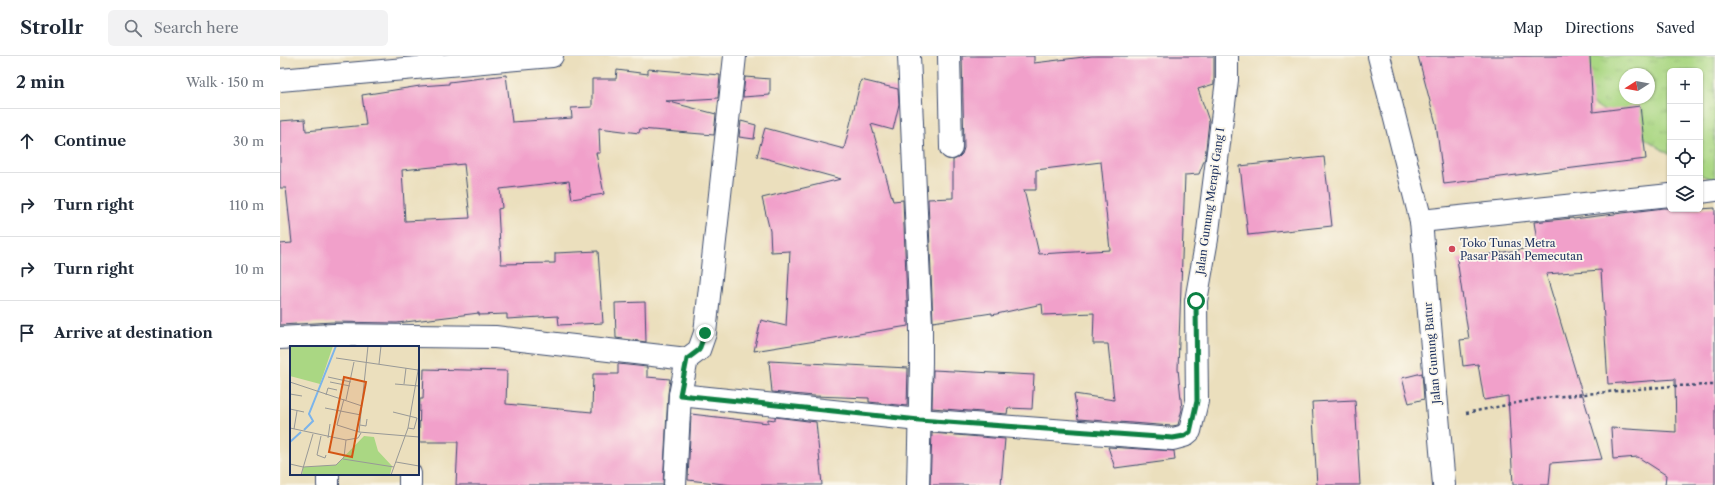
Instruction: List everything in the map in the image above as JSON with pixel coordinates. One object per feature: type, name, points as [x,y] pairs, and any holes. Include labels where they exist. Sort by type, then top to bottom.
[{"type":"street","points":[[280,80],[452,60],[552,56]]},
{"type":"street","points":[[675,485],[680,395],[687,359],[699,350],[705,333],[735,56]]},
{"type":"street","points":[[909,56],[922,362],[918,485]]},
{"type":"street","points":[[949,56],[951,148]]},
{"type":"street","name":"Jalan Gunung Merapi Gang I","points":[[680,395],[919,420],[1173,438],[1184,436],[1190,432],[1197,401],[1196,301],[1207,239],[1227,80],[1227,56]]},
{"type":"street","name":"Jalan Gunung Batur","points":[[1379,56],[1421,221],[1444,485]]},
{"type":"street","points":[[1703,192],[1715,190]]},
{"type":"street","points":[[1421,221],[1667,195]]},
{"type":"street","points":[[280,338],[332,341],[413,342],[495,337],[687,359]]},
{"type":"path","points":[[1438,419],[1542,398],[1672,386],[1715,385]]},
{"type":"green space","points":[[1522,56],[1715,56],[1715,180],[1703,176],[1703,68],[1667,68],[1667,153]]},
{"type":"building","points":[[962,56],[1034,56],[1034,63],[1092,56],[1214,56],[1214,84],[1198,89],[1209,121],[1205,158],[1199,174],[1185,175],[1178,369],[1182,409],[1178,425],[1172,426],[1078,419],[1074,394],[1114,400],[1108,344],[1093,344],[1094,313],[1043,315],[1042,304],[992,315],[992,313],[933,322],[928,199],[953,198],[953,160],[962,154],[964,148]],"holes":[[[1101,162],[1110,250],[1039,254],[1024,190],[1036,190],[1036,170]]]},
{"type":"building","points":[[1418,56],[1590,56],[1593,112],[1640,106],[1646,159],[1444,184],[1436,124]]},
{"type":"building","points":[[648,69],[720,75],[718,98],[666,101],[716,114],[714,135],[640,129],[639,133],[599,128],[600,153],[596,153],[604,194],[572,199],[569,181],[500,189],[502,208],[498,209],[501,264],[555,263],[555,253],[598,251],[603,323],[559,325],[558,316],[507,319],[507,314],[479,315],[479,313],[397,323],[333,322],[280,325],[280,244],[292,243],[286,188],[280,188],[280,121],[305,119],[306,131],[366,125],[362,95],[506,75],[512,122],[572,118],[571,108],[592,107],[592,79],[616,79],[617,70],[648,74]],"holes":[[[464,164],[470,218],[405,221],[402,170]]]},
{"type":"building","points":[[745,77],[770,79],[770,95],[743,97]]},
{"type":"building","points":[[861,80],[898,89],[899,104],[893,130],[871,124],[893,201],[903,200],[908,326],[754,351],[761,320],[786,326],[790,251],[771,252],[770,231],[762,198],[841,179],[757,156],[765,128],[844,149]]},
{"type":"building","points":[[741,121],[756,125],[754,139],[739,137]]},
{"type":"building","points":[[1324,157],[1332,226],[1248,235],[1240,166]]},
{"type":"building","points":[[1664,208],[1667,208],[1667,212],[1703,212],[1703,209],[1715,208],[1715,485],[1665,485],[1666,475],[1638,457],[1613,459],[1611,428],[1676,432],[1675,379],[1608,384],[1601,270],[1546,274],[1602,459],[1551,463],[1549,485],[1513,485],[1508,396],[1484,400],[1478,364],[1463,366],[1460,340],[1469,339],[1457,259],[1538,247],[1534,222]]},
{"type":"building","points":[[645,302],[646,342],[616,338],[615,303]]},
{"type":"building","points":[[769,361],[908,368],[907,406],[869,402],[869,398],[814,396],[772,392]]},
{"type":"building","points":[[618,364],[647,367],[647,377],[670,379],[663,485],[456,485],[458,442],[419,442],[420,399],[423,399],[424,369],[507,371],[506,404],[592,412],[593,374],[618,374]]},
{"type":"building","points":[[933,370],[1034,375],[1032,409],[1008,408],[1007,414],[932,408]]},
{"type":"building","points":[[1422,373],[1424,399],[1409,403],[1402,378]]},
{"type":"building","points":[[1355,400],[1360,485],[1317,485],[1312,402]]},
{"type":"building","points":[[691,414],[768,423],[768,419],[775,420],[775,417],[816,422],[822,485],[733,485],[688,480]]},
{"type":"building","points":[[932,433],[1005,439],[1001,485],[930,485]]},
{"type":"building","points":[[1108,447],[1174,451],[1175,460],[1115,468]]},
{"type":"place","name":"Toko Tunas Metra Pasar Pasah Pemecutan","points":[[1452,249]]},
{"type":"route","points":[[705,333],[699,350],[687,359],[680,395],[919,420],[1173,438],[1184,436],[1190,432],[1197,401],[1196,301]]}]
